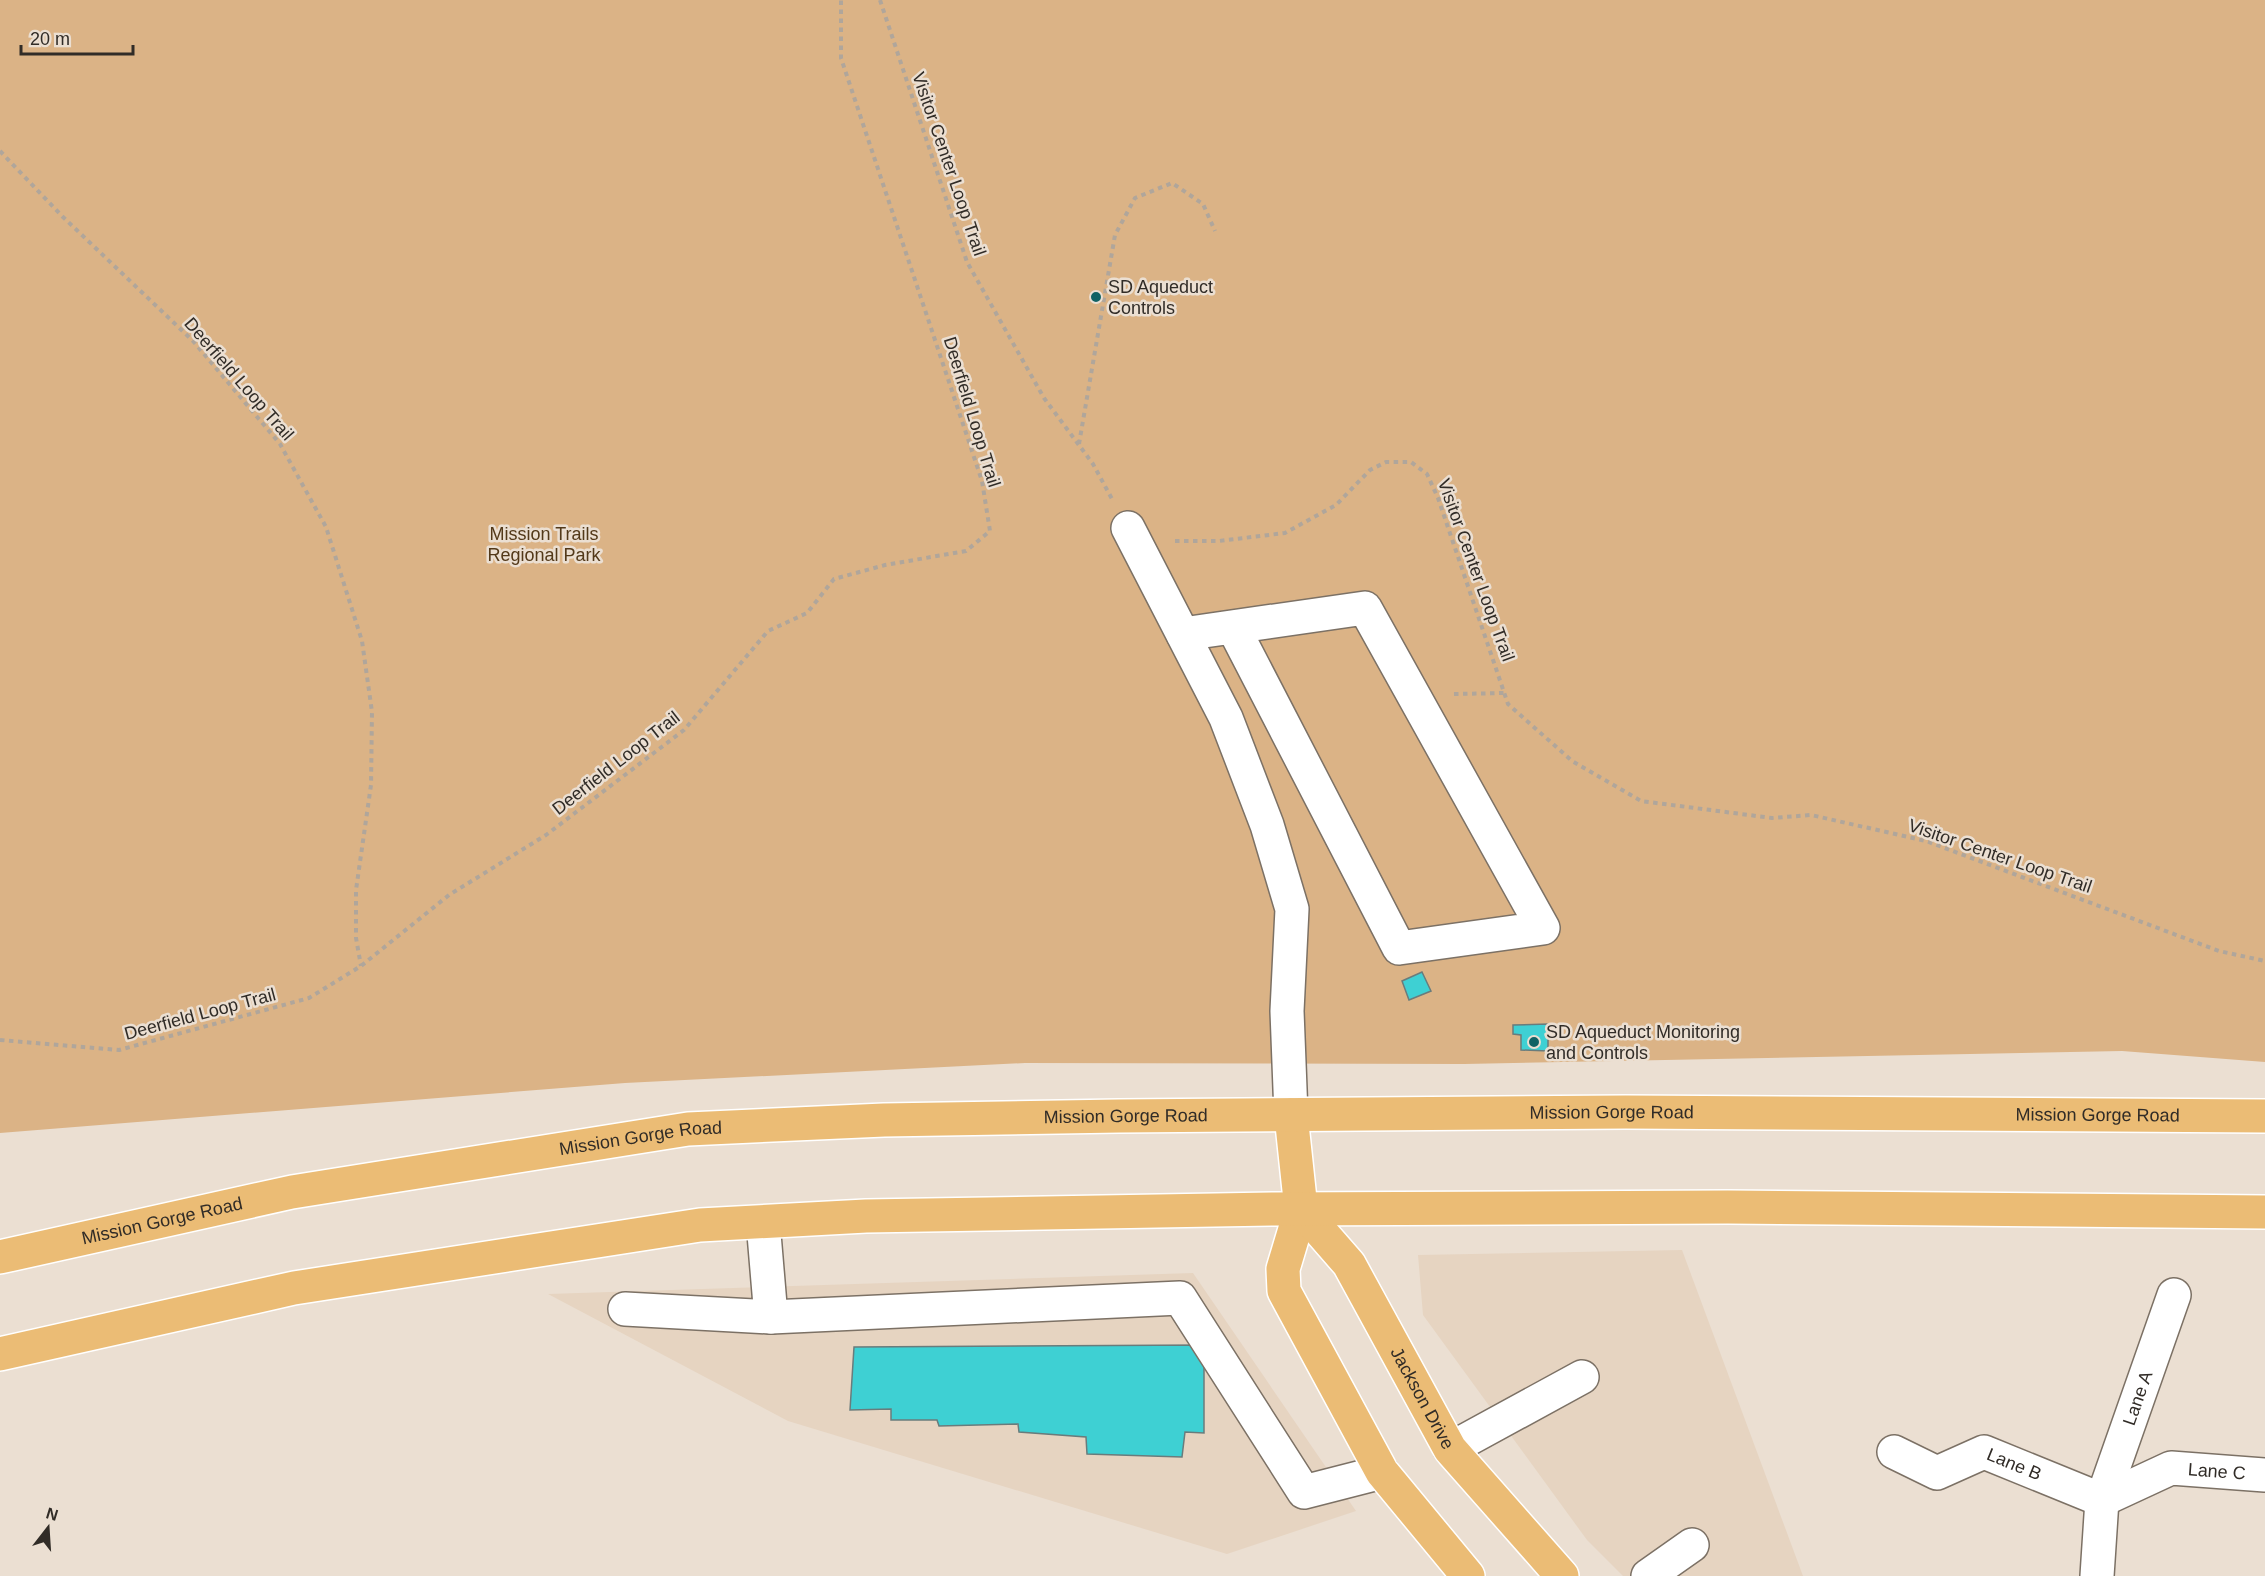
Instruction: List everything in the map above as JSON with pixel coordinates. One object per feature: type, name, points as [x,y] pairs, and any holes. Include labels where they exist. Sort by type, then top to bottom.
[{"type":"main road","name":"Mission Gorge Road","points":[[0,1257],[292,1192],[688,1129],[884,1120],[1626,1112],[2265,1116]]},
{"type":"main road","points":[[1291,1115],[1302,1209],[1282,1269],[1284,1292],[1382,1472],[1468,1576]]},
{"type":"main road","points":[[0,1354],[294,1288],[700,1225],[866,1216],[1302,1209],[1728,1207],[2265,1212]]},
{"type":"main road","name":"Jackson Drive","points":[[1302,1209],[1349,1264],[1450,1449],[1562,1576]]},
{"type":"street","points":[[1128,528],[1226,718],[1268,825],[1292,909],[1287,1011],[1291,1115]]},
{"type":"street","points":[[1183,634],[1365,608],[1543,928],[1399,948],[1233,627]]},
{"type":"street","points":[[763,1222],[771,1317]]},
{"type":"street","name":"Lane A","points":[[2097,1576],[2102,1500],[2174,1295]]},
{"type":"street","points":[[625,1309],[771,1317],[1180,1298],[1304,1492],[1382,1472]]},
{"type":"street","points":[[1450,1449],[1582,1377]]},
{"type":"street","name":"Lane B","points":[[1894,1452],[1937,1473],[1984,1452],[2102,1500]]},
{"type":"street","name":"Lane C","points":[[2102,1500],[2171,1468],[2265,1475]]},
{"type":"street","points":[[1648,1576],[1692,1545]]},
{"type":"path","name":"Deerfield Loop Trail","points":[[0,1040],[119,1050],[309,998],[361,966],[449,895],[546,835],[684,730],[768,631],[807,613],[834,579],[885,565],[966,551],[990,531],[982,481],[841,58],[841,0]]},
{"type":"path","name":"Visitor Center Loop Trail","points":[[880,0],[967,262],[1044,398],[1093,464],[1128,528],[1168,541],[1219,541],[1286,533],[1335,505],[1370,470],[1386,462],[1411,462],[1427,474],[1438,498],[1508,704],[1572,761],[1641,801],[1772,818],[1811,815],[1926,841],[2219,951],[2265,961]]},
{"type":"path","name":"Deerfield Loop Trail","points":[[0,150],[63,217],[193,341],[280,444],[326,527],[362,641],[372,712],[371,785],[356,890],[356,938],[361,966]]},
{"type":"path","points":[[1078,445],[1115,235],[1135,198],[1172,183],[1203,204],[1215,231]]},
{"type":"path","points":[[1420,707],[1435,694],[1505,693]]},
{"type":"shaded area","points":[[1682,1250],[1803,1576],[1623,1576],[1587,1540],[1423,1315],[1418,1255]]},
{"type":"shaded area","points":[[1193,1273],[1356,1511],[1227,1554],[788,1421],[548,1294]]},
{"type":"green space","name":"Mission Trails Regional Park","points":[[0,0],[2265,0],[2265,1062],[2122,1051],[1464,1064],[1025,1063],[625,1083],[0,1133]]},
{"type":"building","points":[[1422,972],[1431,991],[1409,1000],[1402,981]]},
{"type":"building","name":"SD Aqueduct Monitoring and Controls","points":[[1548,1024],[1548,1051],[1521,1050],[1521,1035],[1513,1034],[1513,1025]]},
{"type":"building","points":[[1204,1345],[1204,1433],[1185,1432],[1182,1457],[1087,1454],[1086,1437],[1019,1432],[1018,1424],[939,1426],[937,1420],[891,1420],[891,1409],[850,1410],[854,1347]]},
{"type":"place","name":"SD Aqueduct Controls","points":[[1096,297]]},
{"type":"place","name":"SD Aqueduct Monitoring and Controls","points":[[1534,1042]]}]
